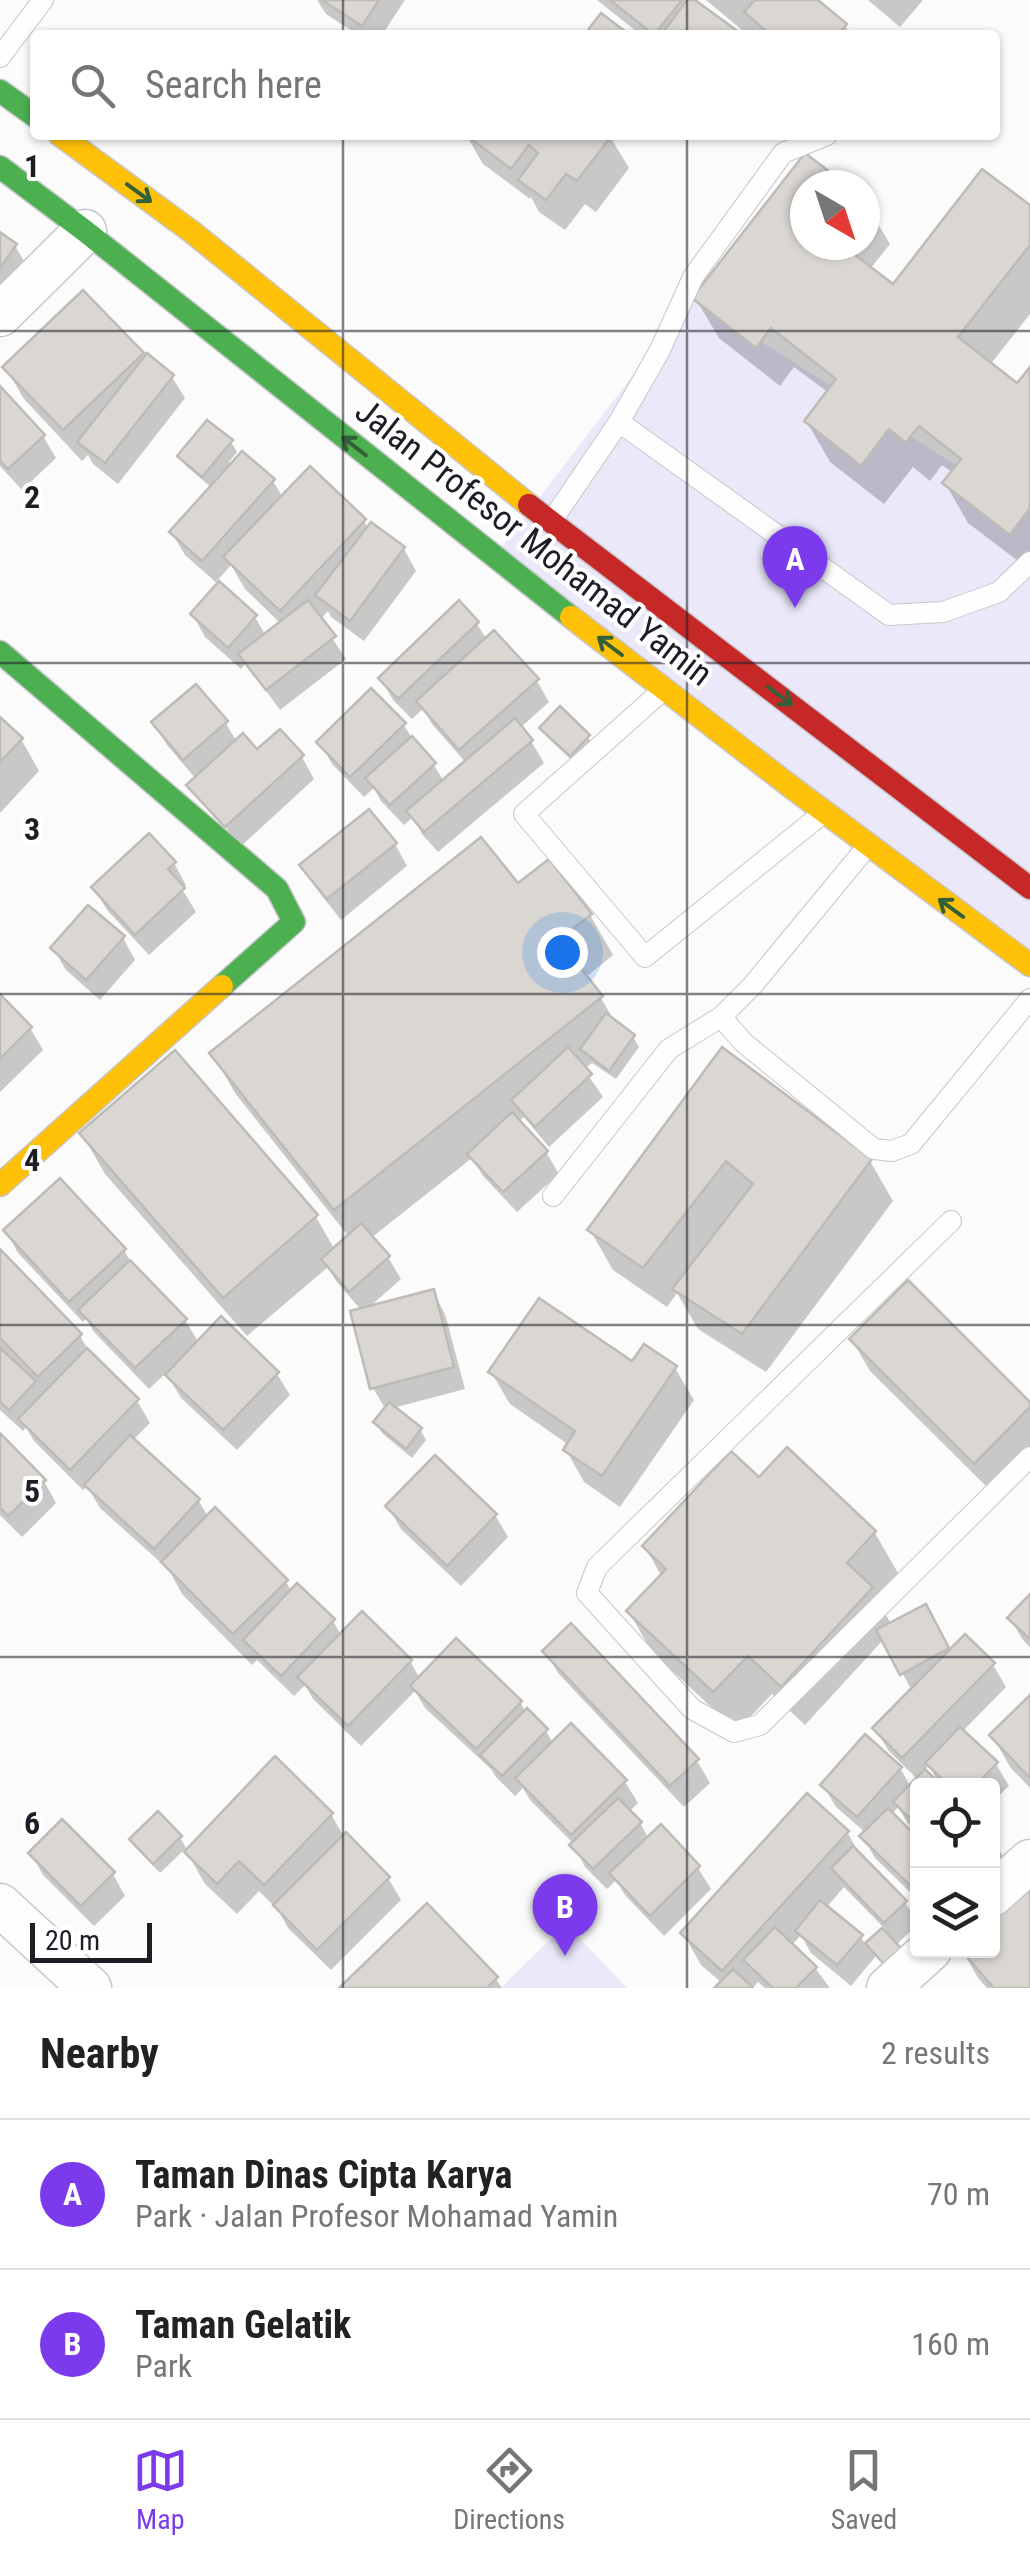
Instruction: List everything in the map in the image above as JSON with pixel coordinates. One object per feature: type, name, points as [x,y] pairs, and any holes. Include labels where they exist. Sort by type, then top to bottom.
[{"type":"main road","points":[[0,91],[30,112]]},
{"type":"main road","name":"Jalan Profesor Mohamad Yamin","points":[[67,140],[192,232],[497,481],[1030,888]]},
{"type":"main road","name":"Jalan Profesor Mohamad Yamin","points":[[0,167],[664,690],[867,847],[1030,965]]},
{"type":"main road","points":[[0,652],[277,889],[294,922],[0,1185]]},
{"type":"street","points":[[0,315],[85,232]]},
{"type":"street","points":[[1000,1887],[1030,1862]]},
{"type":"street","points":[[0,1906],[90,1988]]},
{"type":"street","points":[[888,1988],[921,1958]]},
{"type":"lane","points":[[0,57],[43,0]]},
{"type":"lane","points":[[552,521],[619,422],[660,350],[693,278],[783,153],[814,140]]},
{"type":"lane","points":[[619,422],[889,615],[943,612],[999,592],[1030,562]]},
{"type":"lane","points":[[664,690],[524,814],[645,958],[824,812]]},
{"type":"lane","points":[[553,1196],[669,1049],[721,1017],[752,986],[867,847]]},
{"type":"lane","points":[[721,1017],[744,1043],[874,1150],[892,1151],[911,1144],[1030,999]]},
{"type":"lane","points":[[951,1221],[597,1567],[588,1593],[692,1709],[734,1732],[760,1725],[1030,1457]]},
{"type":"shaded area","points":[[692,298],[1030,512],[1030,971],[494,557]]},
{"type":"shaded area","points":[[566,1924],[627,1988],[501,1988]]},
{"type":"building","points":[[322,0],[379,0],[362,26]]},
{"type":"building","points":[[610,0],[682,0],[658,30],[648,30]]},
{"type":"building","points":[[687,0],[695,0],[736,30],[665,30]]},
{"type":"building","points":[[755,0],[818,0],[847,24],[842,30],[765,30],[744,12]]},
{"type":"building","points":[[601,13],[623,30],[588,30]]},
{"type":"building","points":[[473,140],[608,140],[577,181],[566,174],[546,200],[518,180],[538,153],[529,145],[511,169]]},
{"type":"building","points":[[805,153],[827,170],[792,170]]},
{"type":"building","points":[[982,169],[1030,205],[1030,245],[958,337],[1017,383],[1030,367],[1030,508],[1010,535],[942,483],[961,459],[919,426],[906,443],[889,429],[861,466],[804,421],[836,379],[771,328],[756,348],[692,298],[790,172],[790,260],[862,260],[893,284]]},
{"type":"building","points":[[0,232],[17,244],[0,268]]},
{"type":"building","points":[[83,290],[144,353],[63,430],[2,367]]},
{"type":"building","points":[[147,353],[174,375],[105,463],[77,442]]},
{"type":"building","points":[[0,386],[45,435],[8,469],[0,461]]},
{"type":"building","points":[[207,420],[233,440],[202,477],[177,456]]},
{"type":"building","points":[[242,451],[275,479],[202,561],[169,532]]},
{"type":"building","points":[[310,466],[366,519],[280,611],[223,557]]},
{"type":"building","points":[[371,522],[405,547],[350,621],[315,595]]},
{"type":"building","points":[[219,581],[257,615],[228,648],[190,614]]},
{"type":"building","points":[[308,600],[336,636],[266,690],[238,654]]},
{"type":"building","points":[[459,600],[479,622],[398,699],[378,678]]},
{"type":"building","points":[[494,630],[539,679],[459,750],[416,701]]},
{"type":"building","points":[[196,684],[228,721],[183,760],[151,722]]},
{"type":"building","points":[[371,688],[406,723],[350,777],[316,742]]},
{"type":"building","points":[[560,706],[590,735],[570,756],[539,728]]},
{"type":"building","points":[[0,717],[23,738],[0,762]]},
{"type":"building","points":[[515,718],[533,740],[424,832],[406,811]]},
{"type":"building","points":[[280,729],[304,755],[225,827],[186,785],[243,733],[257,749]]},
{"type":"building","points":[[412,736],[436,763],[390,805],[365,778]]},
{"type":"building","points":[[369,809],[397,843],[327,899],[299,865]]},
{"type":"building","points":[[149,833],[176,862],[168,869],[185,888],[135,935],[91,887]]},
{"type":"building","points":[[481,837],[518,883],[549,859],[592,914],[558,940],[603,996],[334,1210],[209,1053]]},
{"type":"building","points":[[88,905],[125,936],[86,980],[50,948]]},
{"type":"building","points":[[0,994],[32,1027],[0,1059]]},
{"type":"building","points":[[606,1013],[635,1035],[609,1071],[580,1049]]},
{"type":"building","points":[[568,1047],[592,1074],[535,1127],[511,1100]]},
{"type":"building","points":[[722,1047],[872,1159],[742,1334],[672,1289],[753,1184],[726,1161],[643,1268],[587,1230]]},
{"type":"building","points":[[175,1050],[318,1215],[223,1298],[79,1133]]},
{"type":"building","points":[[512,1112],[548,1151],[503,1192],[467,1154]]},
{"type":"building","points":[[60,1178],[126,1249],[69,1302],[3,1230]]},
{"type":"building","points":[[361,1223],[390,1256],[349,1292],[321,1259]]},
{"type":"building","points":[[0,1249],[82,1334],[38,1377],[0,1338]]},
{"type":"building","points":[[130,1260],[187,1319],[135,1368],[78,1310]]},
{"type":"building","points":[[908,1280],[1030,1402],[1030,1407],[974,1464],[849,1339]]},
{"type":"building","points":[[434,1289],[454,1367],[370,1389],[350,1311]]},
{"type":"building","points":[[539,1298],[632,1361],[644,1344],[677,1366],[602,1476],[563,1450],[575,1431],[488,1372]]},
{"type":"building","points":[[221,1316],[279,1372],[223,1430],[165,1375]]},
{"type":"building","points":[[0,1348],[36,1381],[9,1410],[0,1402]]},
{"type":"building","points":[[87,1348],[139,1399],[70,1470],[18,1419]]},
{"type":"building","points":[[389,1402],[422,1428],[406,1449],[373,1422]]},
{"type":"building","points":[[0,1433],[46,1480],[8,1516],[0,1508]]},
{"type":"building","points":[[130,1435],[200,1499],[154,1549],[84,1485]]},
{"type":"building","points":[[787,1447],[876,1531],[847,1563],[873,1587],[781,1687],[748,1656],[713,1692],[626,1611],[666,1569],[642,1546],[731,1451],[759,1477]]},
{"type":"building","points":[[435,1455],[497,1514],[447,1566],[385,1506]]},
{"type":"building","points":[[215,1507],[288,1580],[233,1634],[161,1562]]},
{"type":"building","points":[[297,1583],[335,1619],[281,1676],[243,1640]]},
{"type":"building","points":[[1030,1594],[1030,1639],[1007,1618]]},
{"type":"building","points":[[926,1604],[949,1648],[900,1675],[876,1630]]},
{"type":"building","points":[[362,1611],[412,1660],[348,1726],[297,1677]]},
{"type":"building","points":[[571,1623],[699,1759],[670,1786],[542,1651]]},
{"type":"building","points":[[965,1634],[995,1663],[902,1758],[872,1728]]},
{"type":"building","points":[[456,1638],[522,1701],[476,1749],[410,1686]]},
{"type":"building","points":[[1030,1695],[1030,1778],[989,1735]]},
{"type":"building","points":[[527,1708],[548,1729],[502,1776],[480,1755]]},
{"type":"building","points":[[571,1723],[627,1780],[571,1835],[515,1778]]},
{"type":"building","points":[[960,1727],[998,1762],[983,1778],[941,1778],[925,1763]]},
{"type":"building","points":[[865,1734],[902,1767],[857,1817],[820,1785]]},
{"type":"building","points":[[275,1756],[333,1813],[264,1885],[239,1861],[217,1884],[184,1852]]},
{"type":"building","points":[[925,1769],[934,1778],[916,1778]]},
{"type":"building","points":[[910,1784],[910,1818],[893,1802]]},
{"type":"building","points":[[807,1793],[849,1831],[722,1971],[680,1933]]},
{"type":"building","points":[[618,1798],[642,1822],[593,1869],[569,1845]]},
{"type":"building","points":[[888,1808],[910,1830],[910,1885],[859,1836]]},
{"type":"building","points":[[158,1811],[182,1836],[153,1864],[129,1839]]},
{"type":"building","points":[[62,1819],[115,1872],[81,1906],[28,1853]]},
{"type":"building","points":[[661,1824],[700,1866],[650,1916],[609,1873]]},
{"type":"building","points":[[346,1832],[390,1877],[317,1950],[273,1905]]},
{"type":"building","points":[[853,1846],[907,1901],[884,1923],[831,1868]]},
{"type":"building","points":[[1030,1882],[1030,1988],[994,1988],[968,1958],[1000,1958],[1000,1907]]},
{"type":"building","points":[[820,1900],[863,1935],[837,1965],[795,1931]]},
{"type":"building","points":[[427,1903],[498,1977],[487,1988],[339,1988]]},
{"type":"building","points":[[775,1927],[817,1967],[796,1988],[773,1988],[743,1960]]},
{"type":"building","points":[[882,1928],[901,1948],[884,1964],[865,1943]]},
{"type":"building","points":[[733,1969],[753,1988],[714,1988]]},
{"type":"traffic: fast","points":[[0,91],[30,112]]},
{"type":"traffic: fast","points":[[0,167],[571,617]]},
{"type":"traffic: fast","points":[[0,652],[277,889],[294,922],[222,986]]},
{"type":"traffic: slow","points":[[67,140],[192,232],[529,505]]},
{"type":"traffic: slow","points":[[571,617],[1030,965]]},
{"type":"traffic: slow","points":[[0,1185],[222,986]]},
{"type":"traffic: jam","points":[[529,505],[1030,888]]},
{"type":"place","name":"Taman Dinas Cipta Karya","points":[[795,608]]},
{"type":"place","name":"Taman Gelatik","points":[[565,1956]]}]
